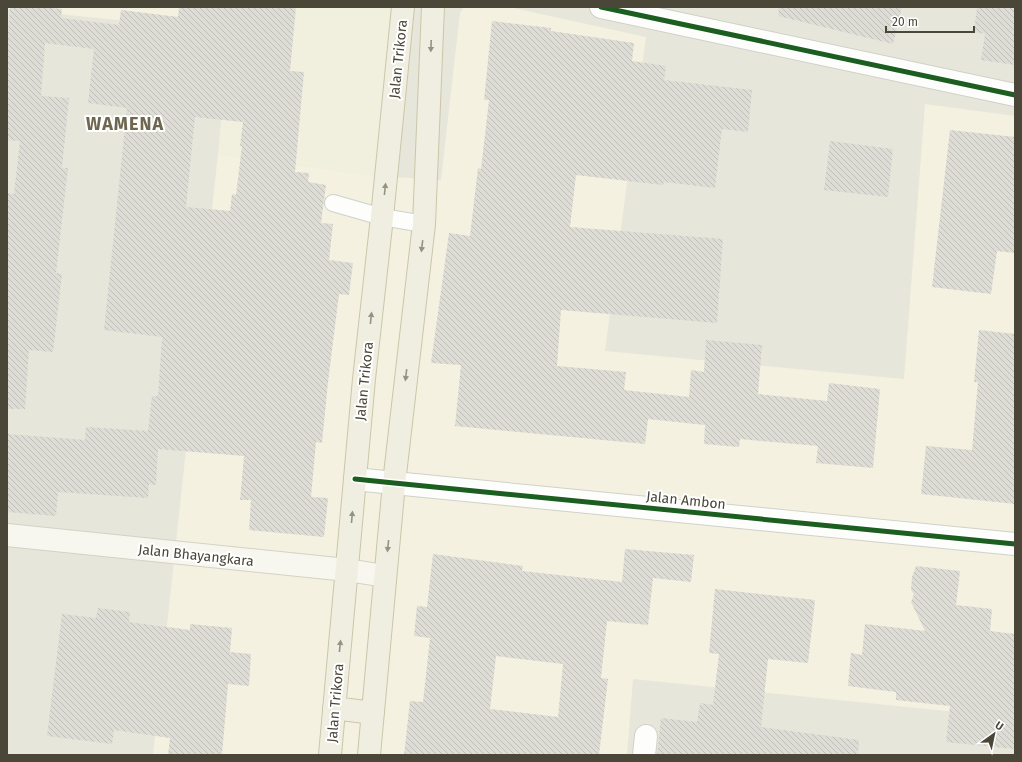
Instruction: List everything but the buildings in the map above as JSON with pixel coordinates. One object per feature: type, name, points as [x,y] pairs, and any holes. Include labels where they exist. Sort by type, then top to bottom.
[{"type":"highway","name":"Jalan Trikora","points":[[330,755],[348,570],[364,380],[403,7]]},
{"type":"highway","points":[[369,755],[394,483],[424,224],[432,7]]},
{"type":"highway","points":[[334,708],[373,713]]},
{"type":"main road","name":"Jalan Bhayangkara","points":[[7,535],[348,570],[385,576]]},
{"type":"street","points":[[601,7],[1015,95]]},
{"type":"street","name":"Jalan Ambon","points":[[355,478],[1015,544]]},
{"type":"lane","points":[[333,202],[382,217],[424,224]]},
{"type":"shaded area","points":[[7,7],[1015,7],[1015,755],[7,755]]},
{"type":"shaded area","points":[[7,7],[232,7],[229,31],[7,9]]},
{"type":"shaded area","points":[[232,7],[393,7],[376,176],[218,154]]},
{"type":"shaded area","points":[[464,7],[509,7],[646,37],[605,351],[904,379],[925,104],[1015,116],[1015,718],[633,679],[627,755],[153,755],[218,154],[376,176],[441,180],[460,13]]},
{"type":"cycle path","points":[[601,7],[1015,95]]},
{"type":"cycle path","points":[[355,479],[1015,544]]},
{"type":"district","name":"WAMENA","points":[[125,124]]}]
